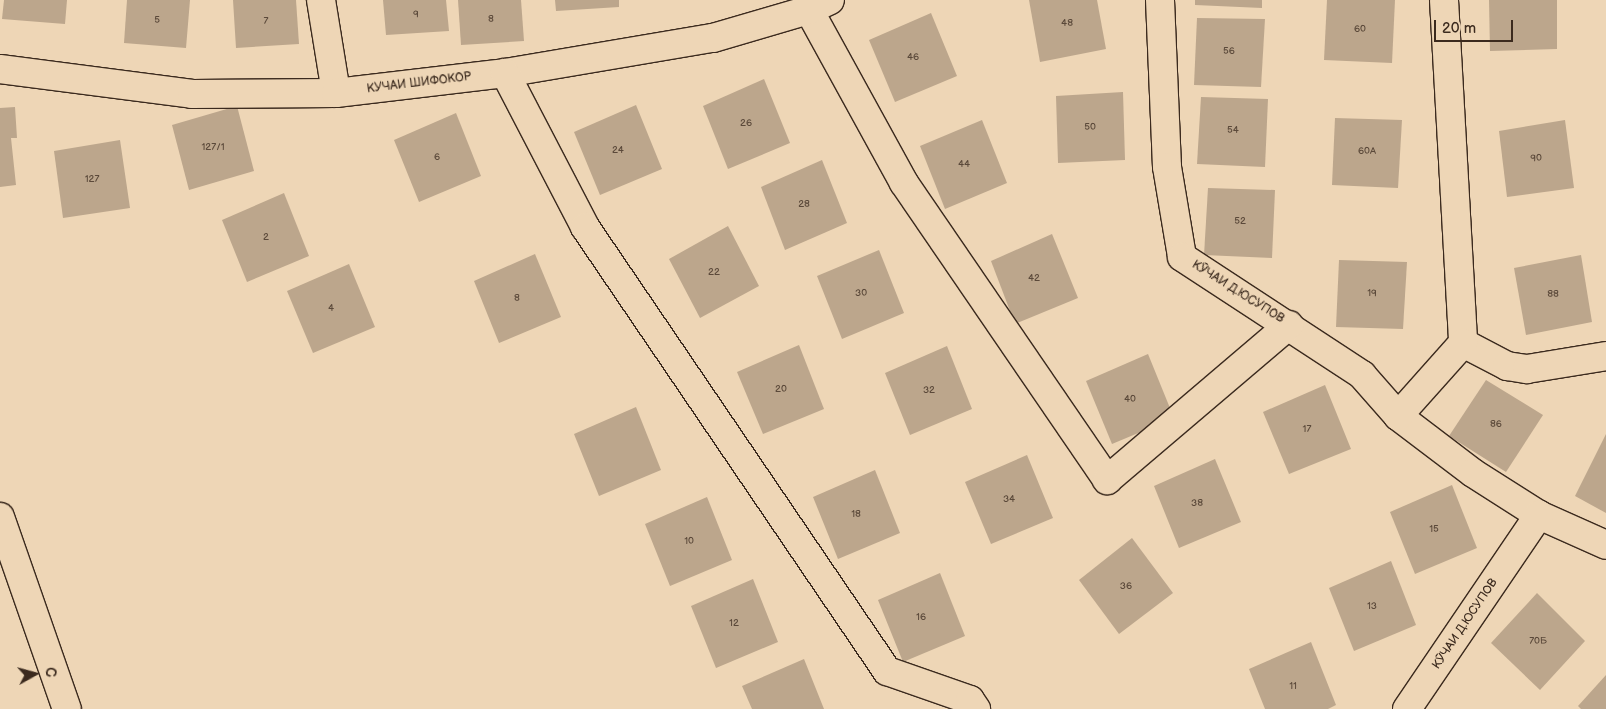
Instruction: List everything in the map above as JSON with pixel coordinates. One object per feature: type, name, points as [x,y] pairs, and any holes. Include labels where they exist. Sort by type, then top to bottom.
[{"type":"street","points":[[320,0],[336,93]]},
{"type":"street","name":"КӮЧАИ Д.ЮСУПОВ","points":[[1160,0],[1167,167],[1182,257],[1289,325],[1362,375],[1398,416],[1473,473],[1539,515],[1606,545]]},
{"type":"street","points":[[1398,416],[1463,343],[1444,0]]},
{"type":"street","points":[[819,5],[904,183],[1107,480],[1289,325]]},
{"type":"street","name":"КУЧАИ ШИФОКОР","points":[[0,69],[192,94],[336,93],[505,73],[713,38],[819,5]]},
{"type":"street","points":[[505,73],[585,227],[887,671],[970,700],[976,709]]},
{"type":"street","points":[[1463,343],[1507,366],[1527,369],[1606,356]]},
{"type":"street","name":"КӮЧАИ Д.ЮСУПОВ","points":[[1407,709],[1539,515]]},
{"type":"street","points":[[0,517],[67,709]]},
{"type":"building","points":[[4,0],[67,0],[65,24],[2,19]]},
{"type":"building","points":[[127,0],[190,0],[186,48],[124,43]]},
{"type":"building","points":[[233,0],[296,0],[299,44],[236,48]]},
{"type":"building","points":[[383,0],[446,0],[449,31],[386,35]]},
{"type":"building","points":[[458,0],[521,0],[524,41],[461,45]]},
{"type":"building","points":[[555,0],[619,0],[619,7],[556,11]]},
{"type":"building","points":[[1029,0],[1097,0],[1106,49],[1040,62]]},
{"type":"building","points":[[1195,0],[1262,0],[1262,8],[1195,5]]},
{"type":"building","points":[[1327,0],[1395,0],[1392,63],[1324,60]]},
{"type":"building","points":[[1489,0],[1557,0],[1557,49],[1490,51]]},
{"type":"building","points":[[931,13],[957,76],[895,102],[869,40]]},
{"type":"building","points":[[1197,18],[1265,19],[1261,87],[1194,85]]},
{"type":"building","points":[[764,79],[790,143],[728,169],[703,106]]},
{"type":"building","points":[[1123,92],[1125,160],[1058,163],[1056,96]]},
{"type":"building","points":[[1201,97],[1268,99],[1265,167],[1197,164]]},
{"type":"building","points":[[636,105],[662,169],[600,195],[574,132]]},
{"type":"building","points":[[237,106],[254,171],[189,190],[172,125]]},
{"type":"building","points":[[15,107],[17,138],[11,138],[16,185],[0,187],[0,108]]},
{"type":"building","points":[[456,113],[481,176],[419,202],[394,140]]},
{"type":"building","points":[[1335,118],[1402,120],[1398,188],[1332,185]]},
{"type":"building","points":[[982,120],[1007,183],[945,209],[920,146]]},
{"type":"building","points":[[1565,120],[1574,188],[1507,197],[1499,131]]},
{"type":"building","points":[[120,140],[130,208],[63,218],[54,151]]},
{"type":"building","points":[[822,160],[847,223],[785,250],[761,187]]},
{"type":"building","points":[[1208,188],[1275,190],[1272,258],[1204,255]]},
{"type":"building","points":[[284,193],[309,256],[247,282],[222,220]]},
{"type":"building","points":[[728,226],[759,286],[700,318],[669,259]]},
{"type":"building","points":[[1052,234],[1078,298],[1015,324],[991,261]]},
{"type":"building","points":[[879,250],[904,313],[842,339],[817,276]]},
{"type":"building","points":[[535,254],[561,317],[499,343],[474,281]]},
{"type":"building","points":[[1581,255],[1592,322],[1526,335],[1514,268]]},
{"type":"building","points":[[1339,260],[1407,262],[1403,329],[1336,327]]},
{"type":"building","points":[[349,264],[375,327],[313,353],[287,291]]},
{"type":"building","points":[[799,345],[824,409],[763,434],[737,372]]},
{"type":"building","points":[[947,346],[972,409],[910,435],[885,373]]},
{"type":"building","points":[[1148,354],[1174,418],[1112,444],[1086,381]]},
{"type":"building","points":[[1486,380],[1543,415],[1506,472],[1449,436]]},
{"type":"building","points":[[1325,385],[1351,449],[1289,474],[1263,412]]},
{"type":"building","points":[[636,407],[661,470],[599,496],[574,434]]},
{"type":"building","points":[[1606,434],[1606,513],[1575,496]]},
{"type":"building","points":[[1027,455],[1053,518],[991,544],[965,482]]},
{"type":"building","points":[[1215,459],[1241,522],[1179,548],[1154,486]]},
{"type":"building","points":[[875,470],[900,533],[838,559],[813,497]]},
{"type":"building","points":[[1452,485],[1477,548],[1415,574],[1390,512]]},
{"type":"building","points":[[707,497],[732,560],[670,586],[645,524]]},
{"type":"building","points":[[1132,538],[1173,593],[1119,634],[1079,580]]},
{"type":"building","points":[[1391,561],[1416,625],[1354,651],[1329,588]]},
{"type":"building","points":[[940,573],[965,636],[903,662],[878,600]]},
{"type":"building","points":[[753,579],[778,642],[716,668],[691,606]]},
{"type":"building","points":[[1537,593],[1585,641],[1540,690],[1491,643]]},
{"type":"building","points":[[1311,642],[1336,705],[1328,709],[1265,709],[1249,669]]},
{"type":"building","points":[[804,659],[824,709],[752,709],[742,686]]},
{"type":"building","points":[[1606,675],[1606,709],[1581,709],[1578,706]]}]
